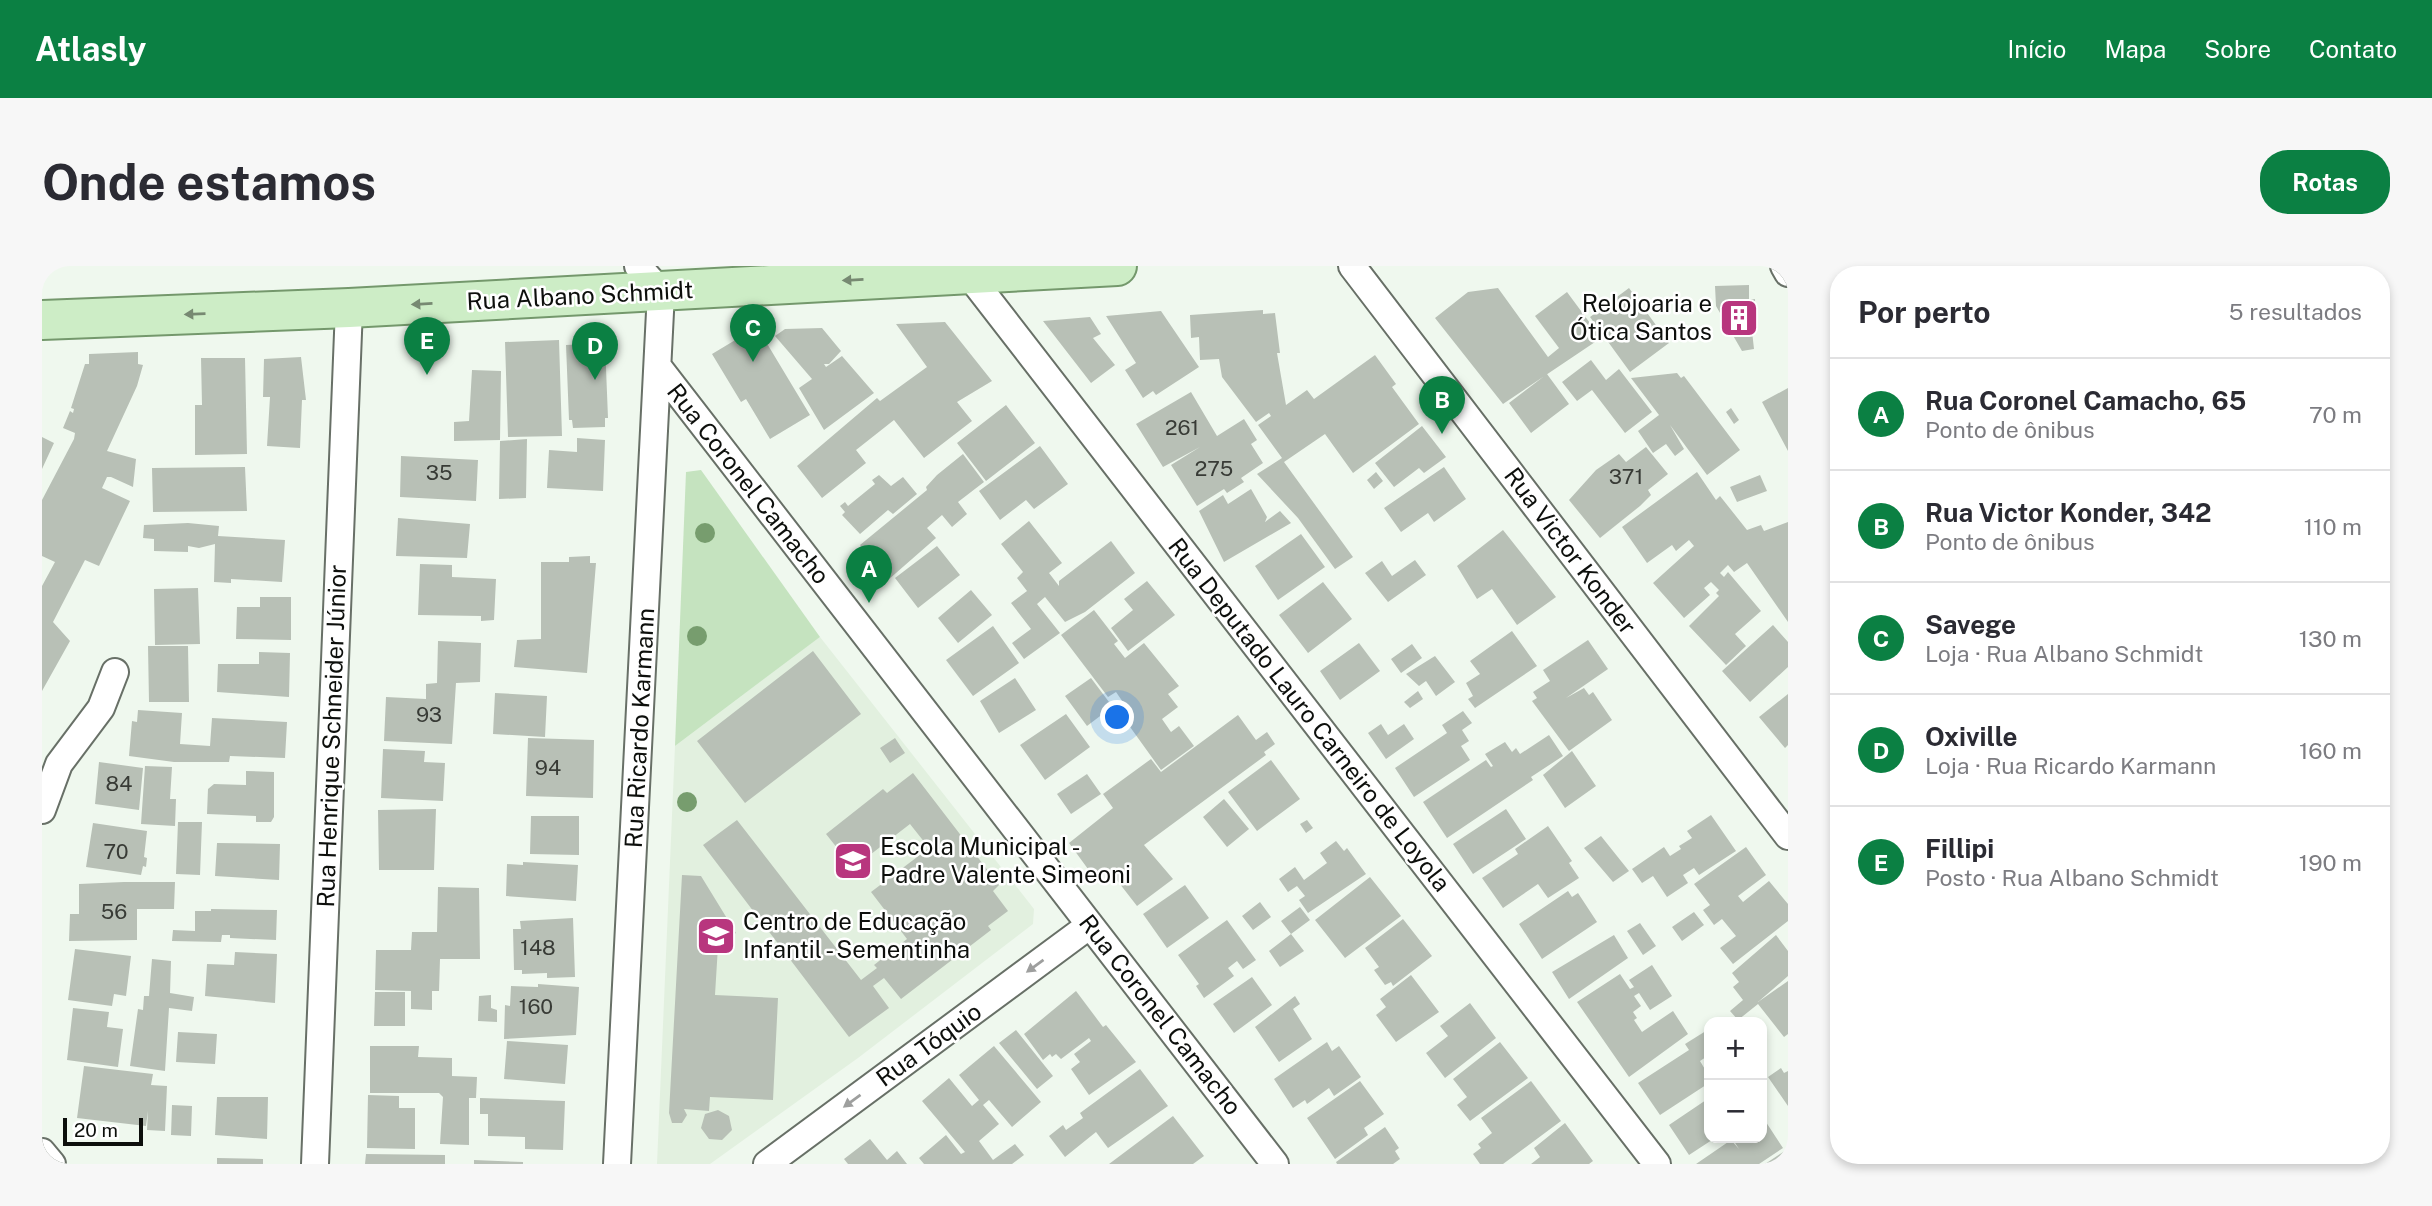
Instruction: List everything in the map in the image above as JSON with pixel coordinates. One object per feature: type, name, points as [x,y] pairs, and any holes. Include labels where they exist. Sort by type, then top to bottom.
[{"type":"main road","name":"Rua Albano Schmidt","points":[[42,320],[349,308],[650,279],[1117,266]]},
{"type":"street","name":"Rua Victor Konder","points":[[1352,266],[1788,836]]},
{"type":"street","points":[[1784,266],[1788,273]]},
{"type":"street","name":"Rua Deputado Lauro Carneiro de Loyola","points":[[964,270],[1657,1164]]},
{"type":"street","name":"Rua Ricardo Karmann","points":[[617,1164],[659,368],[650,279]]},
{"type":"street","name":"Rua Henrique Schneider Júnior","points":[[315,1164],[349,308]]},
{"type":"street","name":"Rua Coronel Camacho","points":[[659,368],[1090,925],[1268,1162]]},
{"type":"street","points":[[42,810],[59,764],[101,708],[115,672]]},
{"type":"street","name":"Rua Tóquio","points":[[767,1164],[1090,925]]},
{"type":"street","points":[[42,1152],[52,1164]]},
{"type":"shaded area","name":"Escola Municipal - Padre Valente Simeoni","points":[[820,637],[1034,909],[1033,924],[858,1058],[710,1164],[657,1164],[675,746]]},
{"type":"green space","points":[[701,470],[820,637],[675,746],[686,472]]},
{"type":"building","name":"Relojoaria e Ótica Santos","points":[[1749,285],[1749,300],[1755,299],[1756,331],[1752,331],[1754,349],[1742,351],[1716,306],[1715,286]]},
{"type":"building","points":[[1498,288],[1548,357],[1559,348],[1535,316],[1567,292],[1601,338],[1503,404],[1435,318],[1468,292]]},
{"type":"building","points":[[1629,288],[1669,343],[1630,372],[1590,317]]},
{"type":"building","points":[[1263,310],[1263,314],[1275,313],[1280,353],[1277,353],[1286,405],[1307,390],[1314,399],[1375,355],[1396,384],[1392,387],[1419,424],[1353,473],[1325,434],[1284,462],[1353,557],[1335,569],[1298,518],[1257,474],[1282,458],[1258,425],[1271,416],[1269,413],[1256,422],[1222,377],[1219,359],[1200,360],[1199,337],[1191,338],[1190,315]]},
{"type":"building","points":[[1161,311],[1199,367],[1156,395],[1153,391],[1143,398],[1125,370],[1136,363],[1106,316]]},
{"type":"building","points":[[1090,317],[1101,334],[1093,338],[1115,365],[1091,383],[1043,321]]},
{"type":"building","points":[[945,322],[992,381],[957,402],[972,421],[924,458],[894,420],[856,450],[866,463],[822,498],[797,466],[877,398],[880,401],[927,367],[896,324]]},
{"type":"building","points":[[757,327],[810,415],[770,439],[746,399],[741,402],[712,354]]},
{"type":"building","points":[[822,328],[841,351],[829,364],[824,364],[826,367],[842,356],[874,393],[824,430],[799,388],[812,379],[775,336],[785,329]]},
{"type":"building","points":[[559,340],[562,436],[508,437],[505,342]]},
{"type":"building","points":[[605,343],[608,418],[605,418],[605,427],[573,428],[572,420],[569,420],[566,345]]},
{"type":"building","points":[[138,352],[138,364],[143,365],[137,386],[107,451],[136,459],[133,487],[107,477],[102,488],[130,501],[99,566],[85,560],[53,622],[70,641],[42,691],[42,586],[55,562],[42,556],[42,500],[74,439],[75,433],[63,428],[70,411],[73,413],[74,409],[71,408],[85,364],[89,364],[89,354]]},
{"type":"building","points":[[301,357],[306,400],[302,400],[300,448],[267,446],[270,397],[263,397],[264,359]]},
{"type":"building","points":[[201,358],[245,358],[247,454],[195,455],[195,405],[202,405]]},
{"type":"building","points":[[1591,360],[1606,380],[1619,369],[1652,412],[1625,433],[1592,390],[1577,401],[1562,382]]},
{"type":"building","points":[[472,370],[501,371],[500,440],[454,441],[454,422],[469,421]]},
{"type":"building","points":[[1677,373],[1681,378],[1684,376],[1740,450],[1707,475],[1670,425],[1684,449],[1675,456],[1666,444],[1653,453],[1638,431],[1659,415],[1631,378]]},
{"type":"building","points":[[1547,374],[1569,404],[1531,433],[1509,403]]},
{"type":"building","points":[[1788,388],[1788,451],[1762,402]]},
{"type":"building","points":[[1191,392],[1217,436],[1244,419],[1257,440],[1251,444],[1263,463],[1241,478],[1244,482],[1227,493],[1224,489],[1197,506],[1171,465],[1200,447],[1163,467],[1136,424]]},
{"type":"building","points":[[1006,405],[1035,443],[986,481],[957,443]]},
{"type":"building","points":[[1731,408],[1739,420],[1734,424],[1726,412]]},
{"type":"building","points":[[1422,426],[1446,457],[1424,473],[1419,468],[1394,487],[1375,463]]},
{"type":"building","points":[[42,437],[54,443],[42,469]]},
{"type":"building","points":[[577,438],[605,440],[603,491],[547,488],[549,450],[577,452]]},
{"type":"building","points":[[527,439],[526,498],[499,499],[500,441]]},
{"type":"building","points":[[1040,446],[1068,484],[1034,509],[1026,500],[1000,520],[979,491]]},
{"type":"building","points":[[1646,447],[1668,474],[1648,490],[1651,495],[1640,506],[1600,538],[1569,500],[1596,470],[1619,454],[1626,462]]},
{"type":"building","points":[[963,454],[984,482],[958,502],[967,514],[952,527],[942,515],[927,528],[936,538],[888,580],[860,545],[927,490],[926,487],[937,475]]},
{"type":"building","points":[[401,456],[478,460],[476,501],[400,497]]},
{"type":"building","points":[[245,467],[247,511],[153,512],[152,468]]},
{"type":"building","points":[[1444,467],[1466,499],[1434,522],[1428,513],[1401,532],[1384,508]]},
{"type":"building","points":[[1376,472],[1383,481],[1374,489],[1367,480]]},
{"type":"building","points":[[1697,472],[1716,500],[1720,496],[1747,530],[1761,525],[1764,531],[1788,522],[1788,622],[1747,563],[1734,572],[1728,565],[1720,573],[1724,577],[1728,572],[1761,611],[1735,634],[1746,646],[1726,665],[1689,626],[1719,596],[1716,593],[1719,590],[1711,582],[1704,588],[1710,595],[1684,618],[1653,583],[1694,546],[1689,540],[1676,551],[1672,545],[1647,563],[1622,527]]},
{"type":"building","points":[[879,475],[891,486],[903,477],[917,494],[893,514],[888,510],[860,534],[842,515],[845,512],[840,506],[845,502],[848,506],[875,484],[872,480]]},
{"type":"building","points":[[1760,475],[1767,491],[1737,502],[1730,487]]},
{"type":"building","points":[[1251,489],[1267,517],[1265,522],[1280,511],[1291,523],[1224,562],[1199,511],[1223,495],[1228,504]]},
{"type":"building","points":[[398,518],[470,524],[467,558],[396,556]]},
{"type":"building","points":[[1029,521],[1062,563],[1049,573],[1059,586],[1059,581],[1111,541],[1135,573],[1085,612],[1065,622],[1045,597],[1037,604],[1060,633],[1024,659],[1012,643],[1031,629],[1011,603],[1027,591],[1017,578],[1023,572],[1001,544]]},
{"type":"building","points":[[188,523],[219,526],[218,536],[285,540],[282,582],[231,579],[231,583],[214,582],[215,544],[199,548],[188,546],[188,552],[154,551],[154,539],[143,538],[144,525]]},
{"type":"building","points":[[1503,530],[1556,597],[1517,625],[1492,589],[1477,599],[1457,566]]},
{"type":"building","points":[[1301,534],[1325,567],[1278,600],[1255,566]]},
{"type":"building","points":[[937,546],[960,575],[918,608],[895,578]]},
{"type":"building","points":[[590,556],[590,563],[596,563],[587,673],[514,667],[517,640],[541,639],[541,562],[569,562],[569,557]]},
{"type":"building","points":[[1415,560],[1426,575],[1388,602],[1365,573],[1382,561],[1392,576]]},
{"type":"building","points":[[420,564],[452,565],[452,577],[496,579],[494,620],[481,621],[481,616],[418,615]]},
{"type":"building","points":[[1147,581],[1175,615],[1128,651],[1111,628],[1133,610],[1124,599]]},
{"type":"building","points":[[1323,582],[1352,619],[1308,653],[1279,615]]},
{"type":"building","points":[[198,588],[200,644],[155,645],[154,589]]},
{"type":"building","points":[[971,590],[992,615],[958,643],[938,618]]},
{"type":"building","points":[[260,597],[291,597],[291,640],[236,639],[237,607],[260,607]]},
{"type":"building","points":[[1094,610],[1118,641],[1114,644],[1125,658],[1144,643],[1179,686],[1168,694],[1178,707],[1162,719],[1171,732],[1179,726],[1194,746],[1161,770],[1120,713],[1127,708],[1116,692],[1108,697],[1061,635]]},
{"type":"building","points":[[1773,625],[1788,642],[1788,667],[1750,702],[1722,671]]},
{"type":"building","points":[[993,626],[1019,663],[973,696],[946,660]]},
{"type":"building","points":[[1512,631],[1537,666],[1475,708],[1468,699],[1473,696],[1466,683],[1480,674],[1470,661]]},
{"type":"building","points":[[1588,640],[1608,669],[1566,698],[1584,688],[1589,695],[1593,692],[1612,720],[1569,751],[1532,701],[1537,698],[1533,692],[1550,681],[1543,670]]},
{"type":"building","points":[[438,641],[481,643],[480,682],[456,683],[452,744],[384,741],[386,697],[426,699],[426,684],[437,683]]},
{"type":"building","points":[[1359,643],[1380,671],[1340,700],[1320,671]]},
{"type":"building","points":[[1412,644],[1422,658],[1401,673],[1391,659]]},
{"type":"building","points":[[148,646],[188,646],[189,702],[149,702]]},
{"type":"building","points":[[813,651],[861,714],[745,803],[697,741]]},
{"type":"building","points":[[259,652],[290,653],[289,697],[217,692],[218,664],[259,664]]},
{"type":"building","points":[[1435,656],[1455,682],[1436,696],[1426,681],[1419,686],[1406,674]]},
{"type":"building","points":[[1015,678],[1036,710],[999,733],[980,701]]},
{"type":"building","points":[[1091,678],[1115,710],[1111,714],[1108,710],[1087,726],[1065,696]]},
{"type":"building","points":[[1418,691],[1423,699],[1410,708],[1404,702]]},
{"type":"building","points":[[495,693],[547,696],[545,737],[493,734]]},
{"type":"building","points":[[1788,694],[1788,745],[1785,748],[1759,717]]},
{"type":"building","points":[[138,710],[182,713],[180,744],[210,746],[212,718],[287,722],[285,758],[230,756],[229,762],[174,762],[129,756],[132,721],[137,722]]},
{"type":"building","points":[[1463,711],[1472,723],[1462,730],[1469,741],[1461,746],[1470,760],[1414,797],[1395,768],[1447,733],[1442,725]]},
{"type":"building","points":[[1066,714],[1090,747],[1045,780],[1020,745]]},
{"type":"building","points":[[1238,715],[1256,740],[1267,732],[1275,744],[1264,752],[1266,755],[1144,845],[1173,879],[1137,906],[1109,870],[1096,880],[1069,843],[1113,808],[1103,794],[1151,759],[1161,772]]},
{"type":"building","points":[[1381,724],[1388,735],[1404,724],[1414,739],[1386,759],[1368,733]]},
{"type":"building","points":[[1549,735],[1563,756],[1531,777],[1533,780],[1447,838],[1423,802],[1486,760],[1493,766],[1485,754],[1505,742],[1512,752],[1516,748],[1520,754]]},
{"type":"building","points":[[528,738],[594,740],[593,798],[526,796]]},
{"type":"building","points":[[895,738],[905,753],[890,763],[880,748]]},
{"type":"building","points":[[383,749],[425,751],[424,762],[445,763],[443,801],[381,798]]},
{"type":"building","points":[[1572,751],[1596,786],[1565,808],[1543,775]]},
{"type":"building","points":[[1271,760],[1300,799],[1257,831],[1228,792]]},
{"type":"building","points":[[99,762],[143,768],[139,810],[95,804]]},
{"type":"building","points":[[145,766],[172,767],[170,799],[176,799],[175,826],[141,824]]},
{"type":"building","points":[[246,771],[274,772],[274,817],[271,822],[256,822],[256,816],[207,814],[208,789],[214,784],[246,785]]},
{"type":"building","points":[[913,773],[999,885],[993,891],[1008,911],[988,926],[991,930],[901,999],[884,978],[873,986],[889,1008],[849,1037],[703,845],[737,820],[861,980],[877,968],[874,965],[907,939],[871,892],[929,848],[910,824],[853,868],[826,834],[883,789],[887,793]]},
{"type":"building","points":[[1087,774],[1101,794],[1071,814],[1057,794]]},
{"type":"building","points":[[1224,799],[1249,829],[1227,847],[1203,817]]},
{"type":"building","points":[[436,809],[434,870],[379,870],[378,810]]},
{"type":"building","points":[[1506,809],[1526,839],[1473,874],[1453,844]]},
{"type":"building","points":[[1711,815],[1736,851],[1699,875],[1694,868],[1683,875],[1688,883],[1667,897],[1653,876],[1642,883],[1632,869],[1664,847],[1670,856],[1681,849],[1679,846],[1692,838],[1687,831]]},
{"type":"building","points":[[531,816],[579,816],[579,855],[530,854]]},
{"type":"building","points":[[1307,820],[1313,828],[1306,833],[1300,824]]},
{"type":"building","points":[[178,822],[202,822],[200,875],[176,874]]},
{"type":"building","points":[[93,823],[147,831],[144,857],[147,858],[146,867],[143,866],[141,875],[86,867]]},
{"type":"building","points":[[1548,826],[1572,861],[1569,863],[1579,878],[1548,898],[1538,884],[1503,908],[1482,878],[1518,854],[1515,849]]},
{"type":"building","points":[[1601,836],[1629,871],[1613,882],[1584,848]]},
{"type":"building","points":[[1336,841],[1344,851],[1347,848],[1366,874],[1308,913],[1299,900],[1305,896],[1297,886],[1288,892],[1279,879],[1295,867],[1304,880],[1327,863],[1320,853]]},
{"type":"building","points":[[217,843],[280,844],[279,880],[215,876]]},
{"type":"building","points":[[1746,847],[1766,875],[1738,896],[1743,902],[1769,881],[1788,904],[1788,921],[1733,964],[1720,948],[1736,936],[1722,919],[1714,925],[1703,910],[1710,905],[1694,884]]},
{"type":"building","points":[[523,862],[578,865],[576,901],[506,896],[507,864],[523,865]]},
{"type":"building","points":[[682,875],[701,876],[736,933],[713,946],[718,946],[715,995],[778,998],[773,1100],[710,1097],[709,1111],[684,1109],[687,1115],[682,1123],[672,1123],[669,1113]]},
{"type":"building","points":[[1370,877],[1401,916],[1345,958],[1315,920]]},
{"type":"building","points":[[175,882],[174,909],[137,909],[137,940],[69,941],[70,914],[79,914],[79,884]]},
{"type":"building","points":[[1185,885],[1209,918],[1167,948],[1143,914]]},
{"type":"building","points":[[438,887],[479,888],[480,959],[440,959],[439,991],[432,991],[432,1010],[411,1009],[411,991],[375,990],[376,950],[411,950],[412,932],[437,932]]},
{"type":"building","points":[[1568,891],[1572,897],[1578,893],[1597,922],[1542,959],[1519,924]]},
{"type":"building","points":[[1260,902],[1271,917],[1253,930],[1242,916]]},
{"type":"building","points":[[1300,907],[1310,920],[1291,934],[1281,921]]},
{"type":"building","points":[[277,910],[276,940],[230,938],[230,935],[222,935],[221,942],[172,941],[173,930],[195,931],[195,911]]},
{"type":"building","points":[[1694,912],[1704,925],[1682,941],[1672,927]]},
{"type":"building","points":[[573,918],[575,977],[547,978],[547,973],[522,974],[522,970],[514,970],[513,929],[521,929],[520,921]]},
{"type":"building","points":[[1403,919],[1432,956],[1393,986],[1391,982],[1385,985],[1374,970],[1379,967],[1365,948]]},
{"type":"building","points":[[1227,920],[1256,960],[1243,969],[1237,961],[1228,968],[1234,976],[1204,998],[1196,986],[1199,984],[1178,955]]},
{"type":"building","points":[[1640,923],[1656,946],[1643,955],[1627,931]]},
{"type":"building","points":[[1291,934],[1304,951],[1280,967],[1269,951]]},
{"type":"building","points":[[1614,935],[1628,958],[1569,999],[1552,972]]},
{"type":"building","points":[[1776,935],[1788,951],[1788,976],[1758,1002],[1788,981],[1788,1034],[1784,1037],[1758,1004],[1742,1017],[1735,1017],[1730,1011],[1743,1000],[1733,987],[1739,982],[1732,973]]},
{"type":"building","points":[[75,949],[131,956],[126,996],[114,994],[112,1006],[68,1000]]},
{"type":"building","points":[[235,952],[277,954],[275,1003],[205,996],[207,964],[234,965]]},
{"type":"building","points":[[152,959],[171,961],[170,993],[194,997],[192,1011],[169,1008],[165,1071],[130,1066],[138,1009],[143,1010],[144,996],[149,996]]},
{"type":"building","points":[[1652,965],[1672,996],[1650,1010],[1639,993],[1634,996],[1641,1006],[1633,1012],[1637,1018],[1634,1020],[1642,1032],[1673,1011],[1688,1034],[1629,1077],[1577,1002],[1620,974],[1630,989],[1634,987],[1629,980]]},
{"type":"building","points":[[1411,975],[1439,1012],[1396,1042],[1376,1015],[1386,1007],[1380,999]]},
{"type":"building","points":[[1252,977],[1272,1005],[1234,1033],[1213,1004]]},
{"type":"building","points":[[538,984],[579,987],[576,1035],[504,1039],[505,1005],[510,1006],[511,986],[538,987]]},
{"type":"building","points":[[1076,991],[1103,1027],[1106,1025],[1136,1062],[1089,1095],[1071,1069],[1080,1062],[1074,1054],[1091,1041],[1089,1038],[1061,1059],[1056,1054],[1052,1057],[1050,1054],[1043,1060],[1024,1034]]},
{"type":"building","points":[[375,992],[405,992],[405,1026],[374,1026]]},
{"type":"building","points":[[491,995],[491,1008],[497,1010],[497,1022],[478,1021],[479,996]]},
{"type":"building","points":[[1295,996],[1300,1004],[1293,1009],[1312,1039],[1279,1062],[1255,1027]]},
{"type":"building","points":[[1470,1003],[1496,1038],[1445,1078],[1426,1053],[1448,1036],[1440,1026]]},
{"type":"building","points":[[73,1008],[109,1012],[107,1027],[123,1029],[118,1067],[67,1060]]},
{"type":"building","points":[[1016,1030],[1053,1076],[1037,1089],[999,1043]]},
{"type":"building","points":[[178,1032],[217,1034],[215,1064],[176,1062]]},
{"type":"building","points":[[1704,1032],[1704,1058],[1700,1061],[1704,1068],[1704,1086],[1660,1115],[1638,1083],[1689,1050],[1685,1044]]},
{"type":"building","points":[[507,1041],[568,1045],[565,1084],[504,1079]]},
{"type":"building","points":[[1327,1042],[1332,1051],[1339,1046],[1361,1077],[1334,1096],[1329,1088],[1307,1104],[1305,1100],[1293,1108],[1274,1079]]},
{"type":"building","points":[[1500,1042],[1528,1078],[1470,1121],[1457,1105],[1467,1097],[1453,1079]]},
{"type":"building","points":[[370,1046],[419,1046],[418,1057],[452,1058],[452,1076],[477,1077],[476,1098],[469,1098],[469,1145],[440,1144],[443,1097],[439,1093],[370,1093]]},
{"type":"building","points":[[994,1046],[1041,1102],[1012,1127],[989,1100],[983,1105],[999,1124],[979,1141],[993,1160],[1015,1144],[1024,1155],[1012,1164],[924,1164],[919,1158],[946,1135],[961,1154],[965,1152],[922,1101],[949,1078],[972,1106],[979,1100],[959,1075]]},
{"type":"building","points":[[84,1066],[153,1074],[151,1085],[167,1086],[165,1131],[147,1130],[148,1111],[146,1126],[77,1118]]},
{"type":"building","points":[[1781,1068],[1784,1073],[1788,1071],[1788,1106],[1768,1077]]},
{"type":"building","points":[[1140,1069],[1168,1106],[1108,1148],[1096,1132],[1065,1157],[1049,1136],[1063,1125],[1066,1130],[1083,1118],[1080,1113]]},
{"type":"building","points":[[1360,1081],[1384,1114],[1364,1128],[1368,1135],[1335,1159],[1307,1118]]},
{"type":"building","points":[[1531,1081],[1561,1121],[1503,1164],[1480,1164],[1473,1154],[1481,1148],[1478,1144],[1492,1133],[1481,1118]]},
{"type":"building","points":[[368,1095],[399,1096],[399,1108],[415,1108],[415,1149],[367,1148]]},
{"type":"building","points":[[217,1097],[268,1097],[267,1139],[215,1135]]},
{"type":"building","points":[[480,1098],[565,1101],[563,1150],[525,1149],[525,1137],[488,1136],[488,1114],[480,1114]]},
{"type":"building","points":[[1704,1101],[1704,1143],[1707,1143],[1689,1155],[1669,1125]]},
{"type":"building","points":[[172,1105],[192,1106],[191,1136],[171,1135]]},
{"type":"building","points":[[718,1110],[729,1116],[732,1130],[722,1140],[709,1139],[701,1128],[705,1114]]},
{"type":"building","points":[[1173,1116],[1204,1156],[1193,1164],[1109,1164]]},
{"type":"building","points":[[1565,1123],[1593,1161],[1589,1164],[1531,1164],[1540,1157],[1534,1148]]},
{"type":"building","points":[[1767,1124],[1783,1148],[1759,1164],[1696,1164],[1727,1143],[1734,1143],[1739,1149],[1735,1143],[1767,1143]]},
{"type":"building","points":[[1385,1127],[1399,1148],[1395,1151],[1400,1159],[1393,1164],[1337,1164],[1336,1162]]},
{"type":"building","points":[[870,1139],[887,1160],[897,1151],[907,1164],[848,1164],[844,1159]]},
{"type":"building","points":[[1788,1149],[1788,1164],[1765,1164],[1780,1154]]},
{"type":"building","points":[[366,1154],[445,1155],[445,1164],[365,1164]]},
{"type":"building","points":[[217,1158],[263,1159],[263,1164],[217,1164]]},
{"type":"building","points":[[474,1160],[523,1162],[523,1164],[474,1164]]},
{"type":"place","name":"Relojoaria e Ótica Santos","points":[[1739,318]]},
{"type":"place","name":"Savege","points":[[753,362]]},
{"type":"place","name":"Fillipi","points":[[427,375]]},
{"type":"place","name":"Oxiville","points":[[595,380]]},
{"type":"place","name":"Rua Victor Konder, 342","points":[[1442,434]]},
{"type":"place","name":"Rua Coronel Camacho, 65","points":[[869,603]]},
{"type":"place","name":"Escola Municipal - Padre Valente Simeoni","points":[[853,861]]},
{"type":"place","name":"Centro de Educação Infantil - Sementinha","points":[[716,936]]}]
